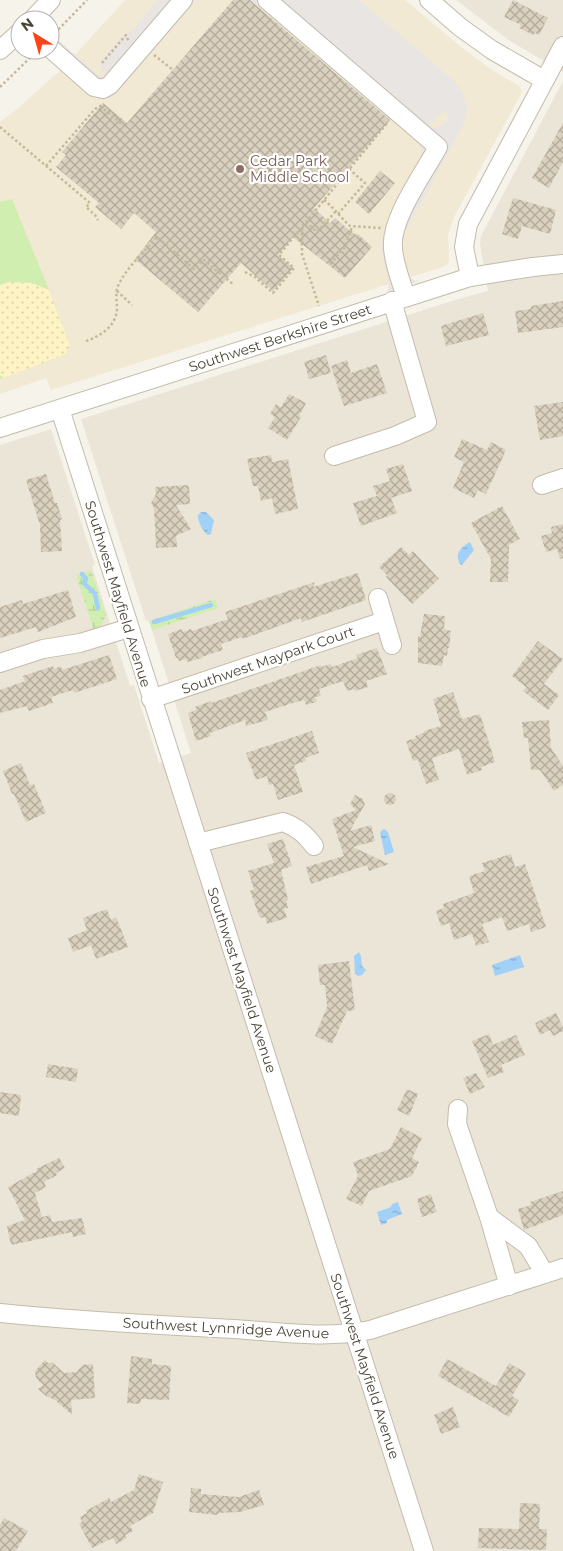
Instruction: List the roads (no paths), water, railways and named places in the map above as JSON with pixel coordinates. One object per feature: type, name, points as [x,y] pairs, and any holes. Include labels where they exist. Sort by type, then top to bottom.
[{"type":"street","points":[[42,10],[51,0]]},
{"type":"street","points":[[60,51],[94,87],[103,89],[110,86],[183,0]]},
{"type":"street","points":[[267,0],[438,147],[406,204],[394,232],[392,246],[399,299],[428,422],[395,436],[334,456]]},
{"type":"street","points":[[429,0],[460,27],[492,50],[544,80]]},
{"type":"street","points":[[0,50],[10,41]]},
{"type":"street","points":[[470,277],[464,247],[468,224],[563,46]]},
{"type":"street","name":"Southwest Berkshire Street","points":[[0,428],[470,277],[563,264]]},
{"type":"street","name":"Southwest Mayfield Avenue","points":[[60,408],[151,699],[424,1551]]},
{"type":"street","points":[[542,485],[563,478]]},
{"type":"street","points":[[378,598],[392,645]]},
{"type":"street","name":"Southwest Maypark Court","points":[[151,699],[384,621]]},
{"type":"street","points":[[0,663],[43,649],[80,643],[129,628]]},
{"type":"street","points":[[198,843],[283,822],[295,826],[304,833],[314,846]]},
{"type":"street","points":[[458,1109],[457,1124],[489,1217],[509,1286]]},
{"type":"street","points":[[489,1217],[528,1246],[545,1274]]},
{"type":"street","name":"Southwest Lynnridge Avenue","points":[[0,1313],[78,1321],[327,1335],[355,1333],[370,1330],[563,1268]]},
{"type":"water","points":[[201,512],[206,512],[214,520],[211,534],[208,535],[201,526],[198,515]]},
{"type":"water","points":[[470,542],[474,550],[462,565],[458,560],[458,554]]},
{"type":"water","points":[[384,829],[388,832],[394,852],[385,855],[380,832]]},
{"type":"water","points":[[359,952],[362,966],[366,970],[362,975],[358,976],[355,974],[354,956]]},
{"type":"water","points":[[520,955],[524,967],[495,976],[492,965]]},
{"type":"water","points":[[398,1202],[402,1214],[387,1220],[387,1223],[381,1225],[377,1212],[391,1207],[392,1204]]},
{"type":"waterway","points":[[82,574],[86,579],[84,583],[95,594],[98,608]]},
{"type":"waterway","points":[[154,622],[211,605]]},
{"type":"place","name":"Cedar Park Middle School","points":[[240,169]]}]
